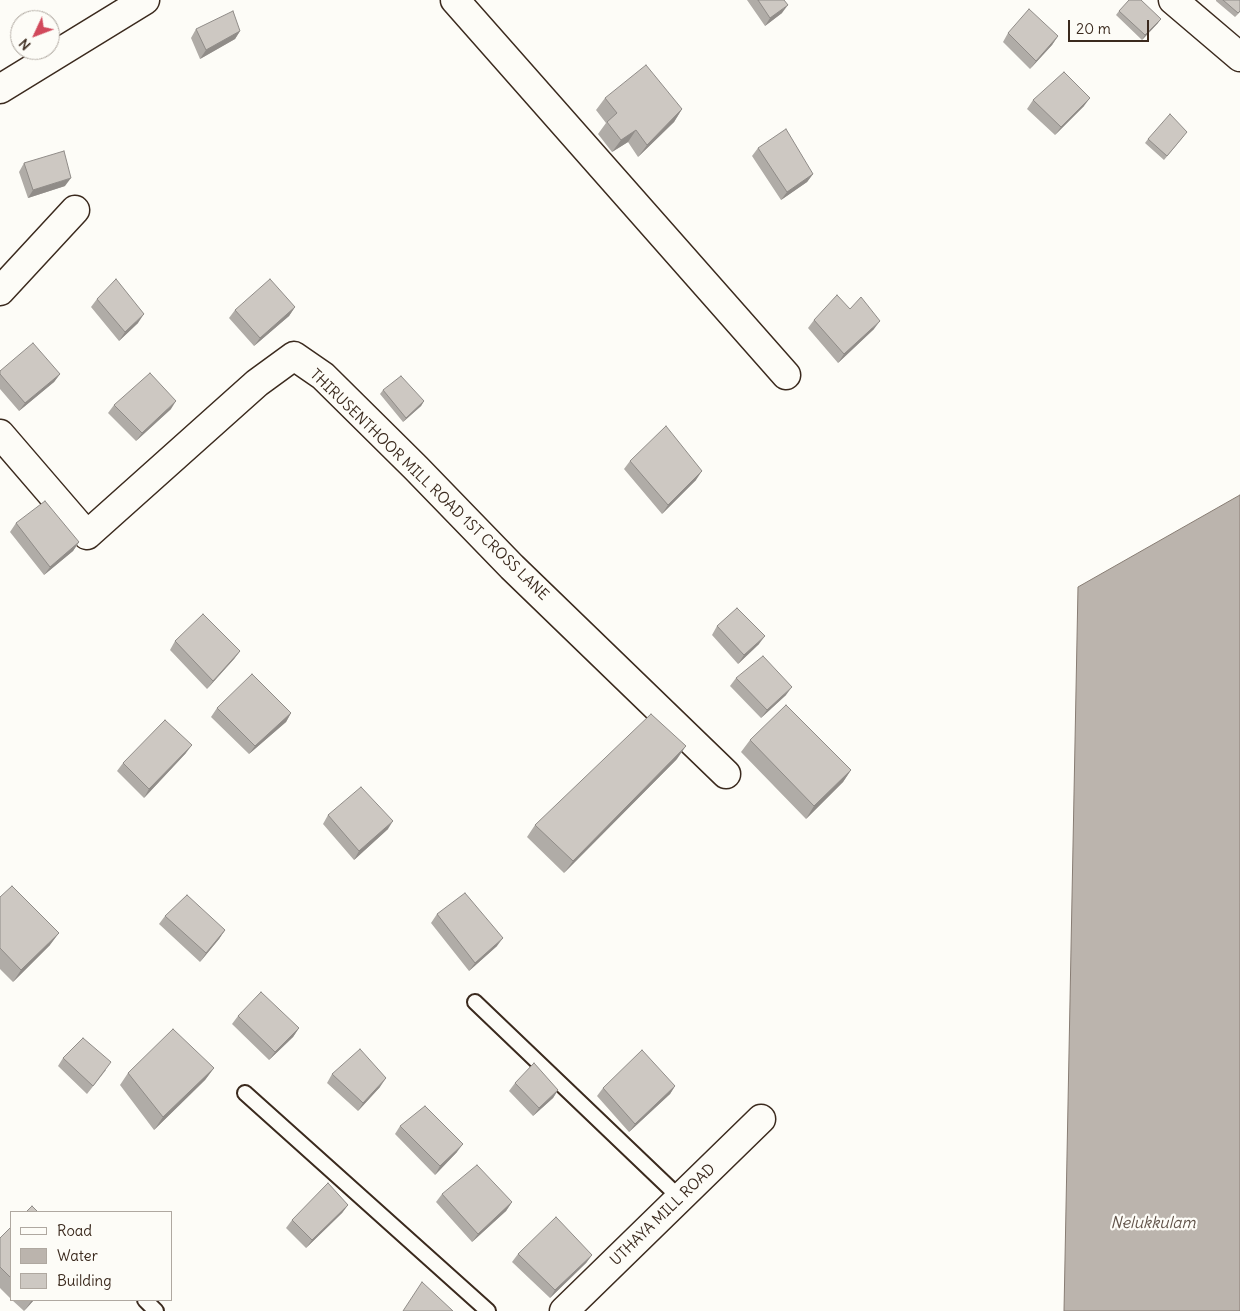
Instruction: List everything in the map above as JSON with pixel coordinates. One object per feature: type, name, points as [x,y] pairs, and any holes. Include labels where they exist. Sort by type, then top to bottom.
[{"type":"street","points":[[0,89],[145,0]]},
{"type":"street","points":[[455,0],[786,375]]},
{"type":"street","points":[[1173,0],[1240,57]]},
{"type":"street","points":[[0,291],[75,210]]},
{"type":"street","name":"THIRUSENTHOOR MILL ROAD 1ST CROSS LANE","points":[[0,434],[87,535],[257,384],[294,356],[323,376],[512,567],[726,774]]},
{"type":"street","name":"UTHAYA MILL ROAD","points":[[564,1311],[761,1119]]},
{"type":"lane","points":[[475,1002],[680,1198]]},
{"type":"lane","points":[[245,1092],[488,1311]]},
{"type":"lane","points":[[146,1301],[156,1311]]},
{"type":"water","name":"Nelukkulam","points":[[1240,495],[1240,1311],[1064,1311],[1078,587]]},
{"type":"building","points":[[758,0],[784,0],[788,5],[770,18]]},
{"type":"building","points":[[1129,0],[1141,0],[1161,19],[1145,35],[1119,11]]},
{"type":"building","points":[[1223,0],[1240,0],[1240,11],[1238,13]]},
{"type":"building","points":[[1029,9],[1058,36],[1036,61],[1008,33]]},
{"type":"building","points":[[233,11],[240,31],[206,50],[196,29]]},
{"type":"building","points":[[646,65],[682,109],[647,145],[636,130],[621,140],[607,122],[617,113],[605,98]]},
{"type":"building","points":[[1064,72],[1090,98],[1061,127],[1033,100]]},
{"type":"building","points":[[1170,114],[1187,132],[1167,156],[1148,139]]},
{"type":"building","points":[[786,129],[813,174],[787,192],[758,148]]},
{"type":"building","points":[[64,151],[71,178],[33,190],[24,163]]},
{"type":"building","points":[[116,279],[144,314],[125,332],[97,299]]},
{"type":"building","points":[[270,279],[295,307],[260,338],[235,310]]},
{"type":"building","points":[[837,295],[850,309],[861,297],[880,321],[844,354],[814,320]]},
{"type":"building","points":[[33,343],[60,374],[25,403],[0,374],[0,371]]},
{"type":"building","points":[[150,373],[176,401],[142,433],[114,405]]},
{"type":"building","points":[[401,376],[424,401],[406,418],[383,390]]},
{"type":"building","points":[[666,426],[702,471],[668,505],[630,461]]},
{"type":"building","points":[[45,501],[79,542],[50,567],[16,523]]},
{"type":"building","points":[[737,608],[765,636],[744,655],[717,626]]},
{"type":"building","points":[[203,614],[240,651],[213,681],[175,641]]},
{"type":"building","points":[[763,656],[792,687],[767,710],[736,678]]},
{"type":"building","points":[[252,674],[291,713],[255,746],[217,708]]},
{"type":"building","points":[[786,705],[851,770],[814,806],[750,740]]},
{"type":"building","points":[[651,714],[686,746],[573,861],[535,825]]},
{"type":"building","points":[[165,720],[192,745],[149,789],[123,763]]},
{"type":"building","points":[[361,787],[393,821],[359,851],[328,815]]},
{"type":"building","points":[[12,886],[59,933],[21,970],[0,948],[0,897]]},
{"type":"building","points":[[465,893],[503,938],[475,963],[437,914]]},
{"type":"building","points":[[187,895],[225,930],[206,953],[165,916]]},
{"type":"building","points":[[261,992],[299,1028],[275,1052],[238,1016]]},
{"type":"building","points":[[173,1029],[214,1068],[163,1117],[128,1073]]},
{"type":"building","points":[[83,1038],[111,1062],[93,1086],[63,1058]]},
{"type":"building","points":[[360,1049],[386,1078],[363,1103],[332,1074]]},
{"type":"building","points":[[642,1050],[675,1086],[635,1124],[603,1088]]},
{"type":"building","points":[[534,1063],[558,1090],[539,1108],[515,1083]]},
{"type":"building","points":[[425,1106],[463,1144],[440,1166],[400,1126]]},
{"type":"building","points":[[477,1165],[512,1202],[478,1234],[442,1194]]},
{"type":"building","points":[[328,1183],[348,1205],[312,1240],[292,1220]]},
{"type":"building","points":[[32,1206],[37,1211],[27,1211]]},
{"type":"building","points":[[556,1217],[592,1255],[555,1290],[518,1254]]},
{"type":"building","points":[[10,1228],[10,1277],[0,1267],[0,1238]]},
{"type":"building","points":[[422,1282],[453,1311],[403,1311]]}]
